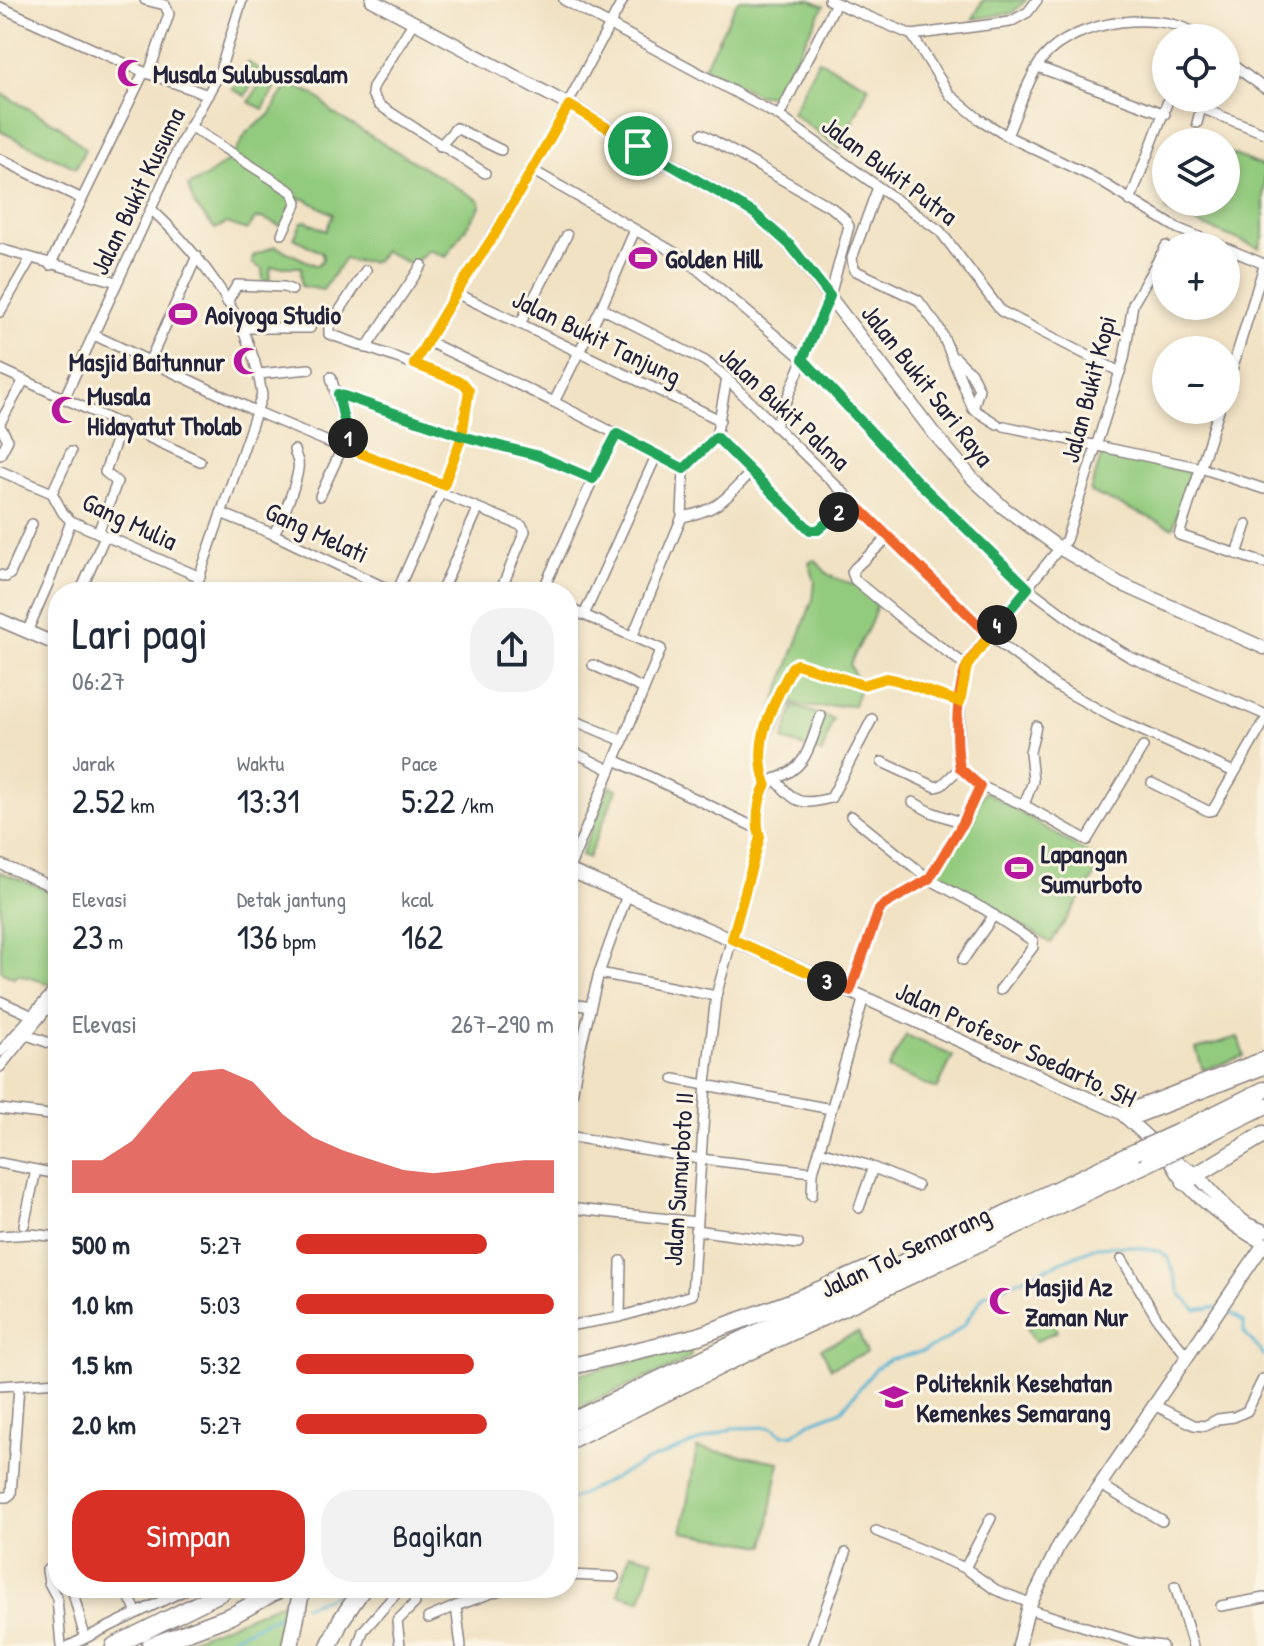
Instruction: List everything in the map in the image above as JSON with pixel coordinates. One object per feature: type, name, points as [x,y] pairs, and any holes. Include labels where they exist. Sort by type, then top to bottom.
[{"type":"highway","name":"Jalan Tol Semarang","points":[[1185,1137],[1264,1090]]},
{"type":"highway","name":"Jalan Tol Semarang","points":[[578,1436],[1185,1137],[1264,1106]]},
{"type":"highway","points":[[1190,1178],[1264,1134]]},
{"type":"highway","name":"Jalan Tol Semarang","points":[[578,1418],[1069,1183],[1142,1158]]},
{"type":"highway","points":[[578,1365],[661,1346],[738,1322],[1069,1183]]},
{"type":"highway","points":[[578,1443],[622,1416]]},
{"type":"highway","points":[[114,1646],[210,1598]]},
{"type":"highway","points":[[150,1646],[233,1615],[264,1598]]},
{"type":"highway","points":[[290,1646],[300,1598]]},
{"type":"highway","points":[[329,1646],[356,1598]]},
{"type":"street","points":[[50,265],[146,73],[169,14],[165,5],[145,0]]},
{"type":"street","name":"Jalan Bukit Kusuma","points":[[64,399],[190,126],[219,74],[242,0]]},
{"type":"street","name":"Jalan Bukit Sari Raya","points":[[372,0],[569,105],[754,213],[791,246],[887,375],[973,479],[1004,508],[1061,549],[1119,583],[1264,648]]},
{"type":"street","name":"Jalan Bukit Putra","points":[[564,0],[779,116],[940,231],[1001,311],[1120,372]]},
{"type":"street","points":[[414,364],[497,231],[569,105],[623,0]]},
{"type":"street","points":[[779,116],[833,2],[912,35],[1010,22],[1028,12],[1037,0]]},
{"type":"street","points":[[0,7],[146,73],[208,95]]},
{"type":"street","points":[[1007,136],[1038,67],[1053,49],[1088,31],[1113,23],[1158,20],[1167,24]]},
{"type":"street","points":[[413,23],[373,87],[372,94],[379,105],[485,173]]},
{"type":"street","points":[[912,35],[950,95],[969,111],[1007,136],[1093,177],[1187,232]]},
{"type":"street","points":[[1038,67],[1165,114],[1130,201]]},
{"type":"street","points":[[1240,70],[1264,88]]},
{"type":"street","points":[[1197,123],[1200,112]]},
{"type":"street","points":[[1221,112],[1264,133]]},
{"type":"street","points":[[190,126],[292,192],[297,202],[282,234]]},
{"type":"street","points":[[440,146],[451,130],[456,128],[501,150]]},
{"type":"street","points":[[702,134],[832,208],[847,221],[849,231],[830,296],[775,427]]},
{"type":"street","points":[[0,159],[82,199]]},
{"type":"street","points":[[532,170],[684,258],[803,359],[914,478],[1028,588],[1105,643],[1130,657],[1264,714]]},
{"type":"street","points":[[878,187],[852,258],[854,270],[918,300],[939,328],[973,409],[1000,425],[1201,468],[1263,487]]},
{"type":"street","points":[[151,209],[197,256],[241,328],[259,374],[262,401],[255,411],[198,582]]},
{"type":"street","name":"Jalan Bukit Kopi","points":[[1175,232],[1177,228]]},
{"type":"street","points":[[554,402],[601,308],[635,230]]},
{"type":"street","points":[[520,324],[567,235]]},
{"type":"street","points":[[0,249],[117,282]]},
{"type":"street","points":[[1240,254],[1264,265],[1240,343]]},
{"type":"street","points":[[150,360],[197,256]]},
{"type":"street","points":[[0,312],[31,258]]},
{"type":"street","points":[[366,348],[422,265]]},
{"type":"street","points":[[366,270],[329,327],[330,335],[414,364],[467,386],[469,390],[462,436],[400,582]]},
{"type":"street","name":"Jalan Bukit Kopi","points":[[967,666],[1061,549],[1074,520],[1120,372],[1133,304],[1152,271]]},
{"type":"street","points":[[227,302],[237,285],[292,290]]},
{"type":"street","name":"Jalan Bukit Tanjung","points":[[456,293],[720,420]]},
{"type":"street","name":"Jalan Bukit Palma","points":[[601,308],[705,361],[727,378],[989,635],[1056,686],[1114,718],[1234,772]]},
{"type":"street","points":[[241,328],[310,328]]},
{"type":"street","points":[[94,335],[255,411],[360,453],[442,489],[478,509],[522,526],[525,537],[505,582]]},
{"type":"street","points":[[427,341],[684,469]]},
{"type":"street","points":[[0,369],[200,461]]},
{"type":"street","points":[[259,374],[309,369]]},
{"type":"street","points":[[320,496],[346,447],[338,394],[331,377]]},
{"type":"street","points":[[633,635],[682,517],[684,469],[716,437],[727,378]]},
{"type":"street","points":[[0,455],[8,440],[0,424],[24,380]]},
{"type":"street","points":[[338,394],[462,436],[539,456],[593,479]]},
{"type":"street","points":[[84,582],[117,482],[105,472],[122,423]]},
{"type":"street","points":[[1215,424],[1179,535],[1264,563]]},
{"type":"street","points":[[547,582],[617,434]]},
{"type":"street","points":[[716,437],[810,530],[818,530],[852,501]]},
{"type":"street","points":[[273,534],[283,520],[298,472],[294,450]]},
{"type":"street","name":"Gang Mulia","points":[[52,493],[71,452]]},
{"type":"street","points":[[584,615],[657,454]]},
{"type":"street","name":"Gang Mulia","points":[[0,471],[52,493],[71,521],[200,577]]},
{"type":"street","points":[[682,517],[718,506],[751,472]]},
{"type":"street","points":[[445,582],[478,509]]},
{"type":"street","name":"Gang Melati","points":[[221,513],[375,582]]},
{"type":"street","points":[[49,582],[71,521]]},
{"type":"street","points":[[0,575],[6,577],[10,574],[32,524]]},
{"type":"street","points":[[1237,554],[1247,524]]},
{"type":"street","points":[[889,537],[855,568],[852,576],[900,618],[967,666],[957,742],[960,768],[980,786],[1024,805],[1087,840],[1143,747]]},
{"type":"street","points":[[27,632],[48,584]]},
{"type":"street","points":[[578,612],[661,649],[578,847]]},
{"type":"street","points":[[0,620],[48,641]]},
{"type":"street","name":"Jalan Sumurboto II","points":[[578,1324],[620,1317],[692,1295],[706,1083],[716,996],[760,837],[756,828],[762,792],[771,782],[762,768],[766,718],[792,667],[797,664],[863,685],[886,678],[896,680],[960,702]]},
{"type":"street","points":[[593,665],[644,689]]},
{"type":"street","points":[[821,716],[801,766],[771,782],[795,800],[809,803],[831,798],[872,719]]},
{"type":"street","points":[[578,722],[623,741]]},
{"type":"street","points":[[1152,783],[1208,811],[1213,810],[1264,722]]},
{"type":"street","points":[[1024,805],[1033,781],[1030,752],[1036,726]]},
{"type":"street","points":[[578,753],[756,828]]},
{"type":"street","points":[[882,762],[936,787],[960,768]]},
{"type":"street","points":[[850,991],[879,910],[929,879],[963,823],[980,786]]},
{"type":"street","points":[[913,802],[963,823]]},
{"type":"street","points":[[851,816],[929,879],[994,915],[1034,944],[1000,990]]},
{"type":"street","points":[[0,864],[48,885]]},
{"type":"street","name":"Jalan Profesor Soedarto, SH","points":[[578,874],[864,997],[1126,1116],[1190,1178]]},
{"type":"street","points":[[578,1060],[599,973],[627,895]]},
{"type":"street","points":[[963,960],[994,915]]},
{"type":"street","points":[[599,973],[716,996]]},
{"type":"street","points":[[812,1195],[813,1172],[864,997]]},
{"type":"street","points":[[0,1001],[36,1018]]},
{"type":"street","points":[[0,1067],[27,1035],[48,1001]]},
{"type":"street","points":[[0,1052],[48,1005]]},
{"type":"street","points":[[578,1005],[590,1007]]},
{"type":"street","points":[[27,1035],[48,1042]]},
{"type":"street","points":[[1126,1116],[1264,1058]]},
{"type":"street","points":[[1126,1116],[1264,1068]]},
{"type":"street","points":[[674,1079],[831,1109]]},
{"type":"street","points":[[0,1100],[6,1109],[48,1115]]},
{"type":"street","points":[[578,1138],[700,1159],[813,1172]]},
{"type":"street","points":[[820,1151],[917,1186]]},
{"type":"street","points":[[0,1163],[48,1172]]},
{"type":"street","points":[[859,1208],[873,1168]]},
{"type":"street","points":[[24,1225],[36,1170]]},
{"type":"street","points":[[1190,1178],[1247,1224],[1264,1231]]},
{"type":"street","points":[[1019,1646],[1029,1606],[1059,1545],[1264,1244],[1224,1218],[1190,1178]]},
{"type":"street","points":[[578,1209],[798,1244]]},
{"type":"street","points":[[0,1236],[48,1236]]},
{"type":"street","points":[[1122,1259],[1158,1320],[1187,1356]]},
{"type":"street","points":[[620,1317],[621,1261]]},
{"type":"street","points":[[1154,1405],[1194,1425],[1205,1426],[1247,1411],[1263,1379]]},
{"type":"street","points":[[0,1386],[48,1383]]},
{"type":"street","points":[[0,1497],[11,1494],[19,1386]]},
{"type":"street","points":[[1099,1484],[1162,1521]]},
{"type":"street","points":[[965,1568],[991,1518]]},
{"type":"street","points":[[876,1531],[965,1568],[990,1587],[1029,1606],[1137,1643],[1162,1646]]},
{"type":"street","points":[[812,1646],[846,1553]]},
{"type":"street","points":[[47,1570],[48,1576]]},
{"type":"street","points":[[578,1575],[614,1577]]},
{"type":"street","points":[[1175,1586],[1193,1646]]},
{"type":"street","points":[[57,1598],[61,1646]]},
{"type":"street","points":[[75,1598],[85,1638]]},
{"type":"street","points":[[130,1598],[136,1611]]},
{"type":"street","points":[[69,1646],[166,1598]]},
{"type":"street","points":[[358,1646],[363,1631],[392,1598]]},
{"type":"street","points":[[400,1646],[397,1621],[414,1605],[413,1598]]},
{"type":"street","points":[[428,1618],[478,1598]]},
{"type":"street","points":[[1221,1606],[1264,1598]]},
{"type":"street","points":[[456,1606],[461,1646]]},
{"type":"green space","points":[[738,0],[811,0],[824,6],[774,95],[758,95],[704,67]]},
{"type":"green space","points":[[983,0],[1026,0],[1012,13],[973,19]]},
{"type":"green space","points":[[818,60],[869,86],[840,149],[792,113]]},
{"type":"green space","points":[[248,62],[260,70],[245,96],[232,89]]},
{"type":"green space","points":[[265,75],[278,82],[263,109],[249,102]]},
{"type":"green space","points":[[290,85],[314,95],[331,112],[480,201],[480,207],[446,257],[429,250],[412,265],[384,251],[375,262],[345,258],[323,290],[301,286],[301,267],[271,267],[269,282],[263,281],[262,269],[252,263],[253,256],[275,246],[317,266],[323,259],[322,253],[294,238],[302,222],[306,221],[326,231],[333,214],[305,199],[295,198],[283,227],[262,218],[255,219],[247,230],[227,223],[215,229],[194,204],[188,186],[232,158],[247,132],[271,114]]},
{"type":"green space","points":[[0,93],[60,126],[85,149],[76,168],[0,131]]},
{"type":"green space","points":[[1240,157],[1264,167],[1264,235],[1259,248],[1240,240],[1240,232],[1219,232],[1179,216],[1240,216]]},
{"type":"green space","points":[[1102,454],[1190,472],[1173,528],[1090,492]]},
{"type":"green space","points":[[816,560],[828,575],[857,585],[876,601],[870,624],[850,665],[860,688],[854,705],[817,707],[793,703],[773,743],[761,749],[813,599],[815,582],[809,562]]},
{"type":"green space","points":[[794,706],[833,719],[822,753],[783,740]]},
{"type":"green space","points":[[610,786],[617,789],[588,858],[581,855]]},
{"type":"green space","name":"Lapangan Sumurboto","points":[[985,791],[1103,863],[1051,943],[935,873]]},
{"type":"green space","points":[[0,872],[48,890],[48,983],[18,974],[15,978],[1,971]]},
{"type":"green space","points":[[906,1035],[953,1056],[937,1089],[888,1069]]},
{"type":"green space","points":[[1238,1037],[1244,1056],[1203,1070],[1196,1049]]},
{"type":"green space","points":[[1050,1316],[1057,1331],[1035,1342],[1027,1328]]},
{"type":"green space","points":[[858,1332],[867,1352],[831,1368],[821,1348]]},
{"type":"green space","points":[[689,1348],[691,1356],[578,1408],[578,1375]]},
{"type":"green space","points":[[697,1448],[779,1462],[765,1546],[682,1532]]},
{"type":"green space","points":[[630,1553],[653,1559],[641,1600],[618,1594]]},
{"type":"green space","points":[[285,1602],[275,1646],[174,1646]]},
{"type":"waterway","points":[[578,1496],[647,1461],[733,1428],[771,1427],[783,1435],[794,1434],[810,1422],[842,1410],[875,1369],[890,1359],[924,1351],[947,1339],[964,1325],[984,1295],[1096,1247],[1127,1246],[1159,1251],[1169,1258],[1181,1295],[1196,1310],[1216,1307]]},
{"type":"waterway","points":[[1224,1308],[1244,1322],[1244,1332],[1264,1355]]},
{"type":"waterway","points":[[304,1606],[325,1598]]},
{"type":"waterway","points":[[213,1646],[289,1611]]},
{"type":"place","name":"Musala Sulubussalam","points":[[131,73]]},
{"type":"place","name":"Golden Hill","points":[[643,258]]},
{"type":"place","name":"Aoiyoga Studio","points":[[183,314]]},
{"type":"place","name":"Masjid Baitunnur","points":[[247,361]]},
{"type":"place","name":"Musala Hidayatut Tholab","points":[[65,410]]},
{"type":"place","name":"Lapangan Sumurboto","points":[[1019,868]]},
{"type":"place","name":"Masjid Az Zaman Nur","points":[[1003,1301]]},
{"type":"place","name":"Politeknik Kesehatan Kemenkes Semarang","points":[[894,1397]]},
{"type":"route","points":[[638,146],[569,105],[497,231],[427,341],[414,364],[463,383],[469,390],[462,436],[444,485],[350,447],[338,394],[402,418],[462,436],[539,456],[593,479],[617,434],[684,469],[716,437],[810,530],[818,530],[852,501],[989,635],[967,666],[957,742],[960,768],[980,786],[963,823],[929,879],[879,910],[850,991],[732,939],[760,837],[756,828],[766,784],[762,768],[766,718],[792,667],[797,664],[863,685],[886,678],[896,680],[960,702],[967,666],[1028,588],[914,478],[803,359],[830,296],[791,246],[754,213],[638,146]]}]
